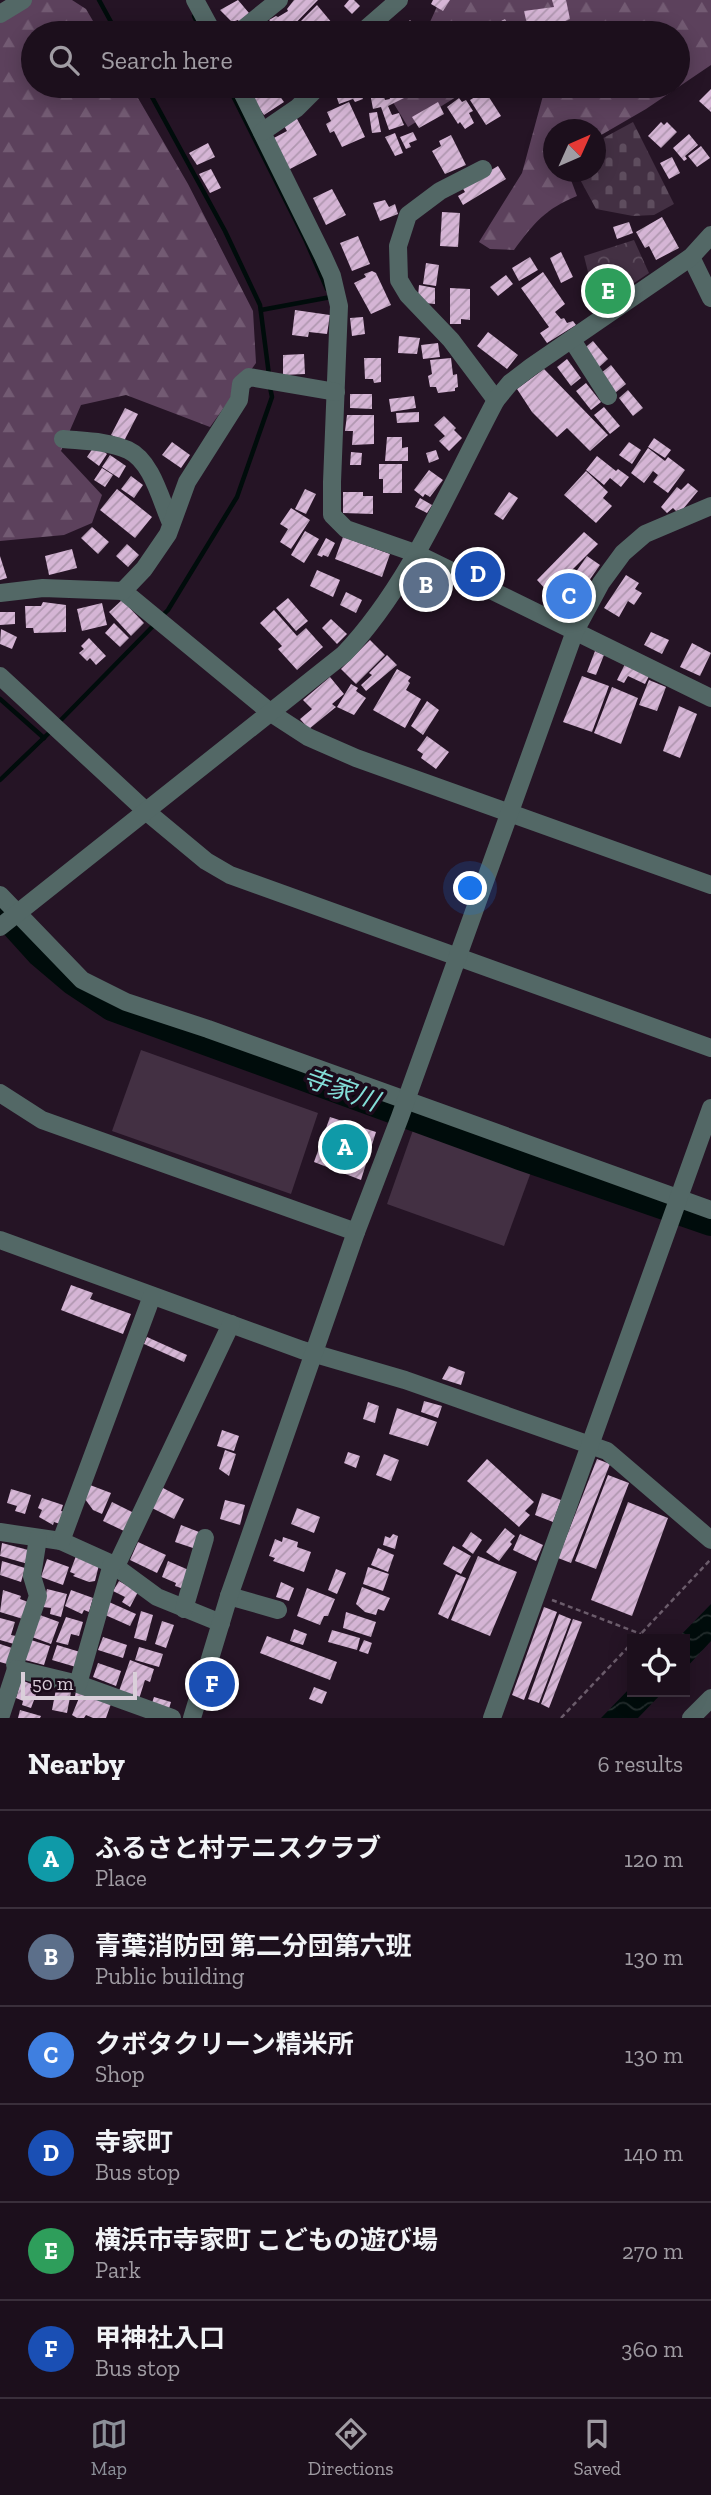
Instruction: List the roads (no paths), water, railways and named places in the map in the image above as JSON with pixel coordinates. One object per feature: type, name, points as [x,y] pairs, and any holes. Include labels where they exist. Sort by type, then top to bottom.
[{"type":"street","points":[[0,14],[23,0]]},
{"type":"street","points":[[195,0],[206,21]]},
{"type":"street","points":[[253,21],[279,0]]},
{"type":"street","points":[[375,21],[399,0]]},
{"type":"street","points":[[245,98],[332,276],[339,306],[331,482],[332,515],[346,529],[415,553],[711,698]]},
{"type":"street","points":[[262,132],[307,98]]},
{"type":"street","points":[[483,169],[440,191],[408,215],[398,246],[399,280],[408,295],[451,340],[496,400]]},
{"type":"street","points":[[0,928],[344,654],[376,617],[425,538],[496,400],[521,375],[691,257],[711,235]]},
{"type":"street","points":[[691,257],[711,299]]},
{"type":"street","points":[[572,340],[608,396]]},
{"type":"street","points":[[123,591],[168,534],[187,482],[239,400],[241,384],[249,377],[336,392]]},
{"type":"street","points":[[63,439],[102,442],[129,450],[146,466],[171,523]]},
{"type":"street","points":[[192,1718],[229,1596],[356,1232],[575,631],[601,583],[622,553],[645,534],[711,506]]},
{"type":"street","points":[[0,593],[43,588],[123,591],[271,713],[308,737],[356,758],[711,885]]},
{"type":"street","points":[[0,676],[147,812],[206,861],[230,875],[711,1048]]},
{"type":"street","points":[[0,895],[82,980],[126,1002],[403,1108],[676,1205],[711,1210]]},
{"type":"street","points":[[0,1093],[42,1119],[356,1232]]},
{"type":"street","points":[[492,1718],[711,1108]]},
{"type":"street","points":[[0,1240],[314,1354],[405,1380],[607,1451],[711,1540]]},
{"type":"street","points":[[61,1541],[152,1296]]},
{"type":"street","points":[[78,1684],[112,1564],[119,1560],[231,1324]]},
{"type":"street","points":[[0,1532],[61,1541],[112,1564],[157,1597],[221,1623]]},
{"type":"street","points":[[0,1718],[38,1596],[32,1576],[38,1538]]},
{"type":"street","points":[[184,1609],[205,1538]]},
{"type":"street","points":[[229,1596],[278,1611]]},
{"type":"street","points":[[16,1670],[78,1684],[172,1718]]},
{"type":"street","points":[[691,1718],[711,1698]]},
{"type":"water","points":[[711,1604],[711,1641],[690,1664],[690,1634],[682,1634]]},
{"type":"water","points":[[627,1691],[627,1697],[658,1697],[638,1718],[601,1718]]},
{"type":"waterway","points":[[99,0],[110,21]]},
{"type":"waterway","points":[[194,16],[196,21]]},
{"type":"waterway","points":[[153,98],[225,231],[260,305],[269,375]]},
{"type":"waterway","points":[[234,98],[306,241],[327,289]]},
{"type":"waterway","points":[[261,310],[331,297]]},
{"type":"waterway","points":[[162,616],[237,497],[272,397],[270,387]]},
{"type":"waterway","points":[[57,724],[156,623]]},
{"type":"waterway","points":[[0,699],[44,738]]},
{"type":"waterway","points":[[0,780],[51,731]]},
{"type":"waterway","name":"寺家川","points":[[0,909],[40,953],[73,981],[112,1007],[520,1156],[711,1222]]},
{"type":"place","name":"横浜市寺家町 こどもの遊び場","points":[[608,291]]},
{"type":"place","name":"寺家町","points":[[478,574]]},
{"type":"place","name":"青葉消防団 第二分団第六班","points":[[426,585]]},
{"type":"place","name":"クボタクリーン精米所","points":[[569,596]]},
{"type":"place","name":"ふるさと村テニスクラブ","points":[[345,1147]]},
{"type":"place","name":"甲神社入口","points":[[212,1684]]}]
